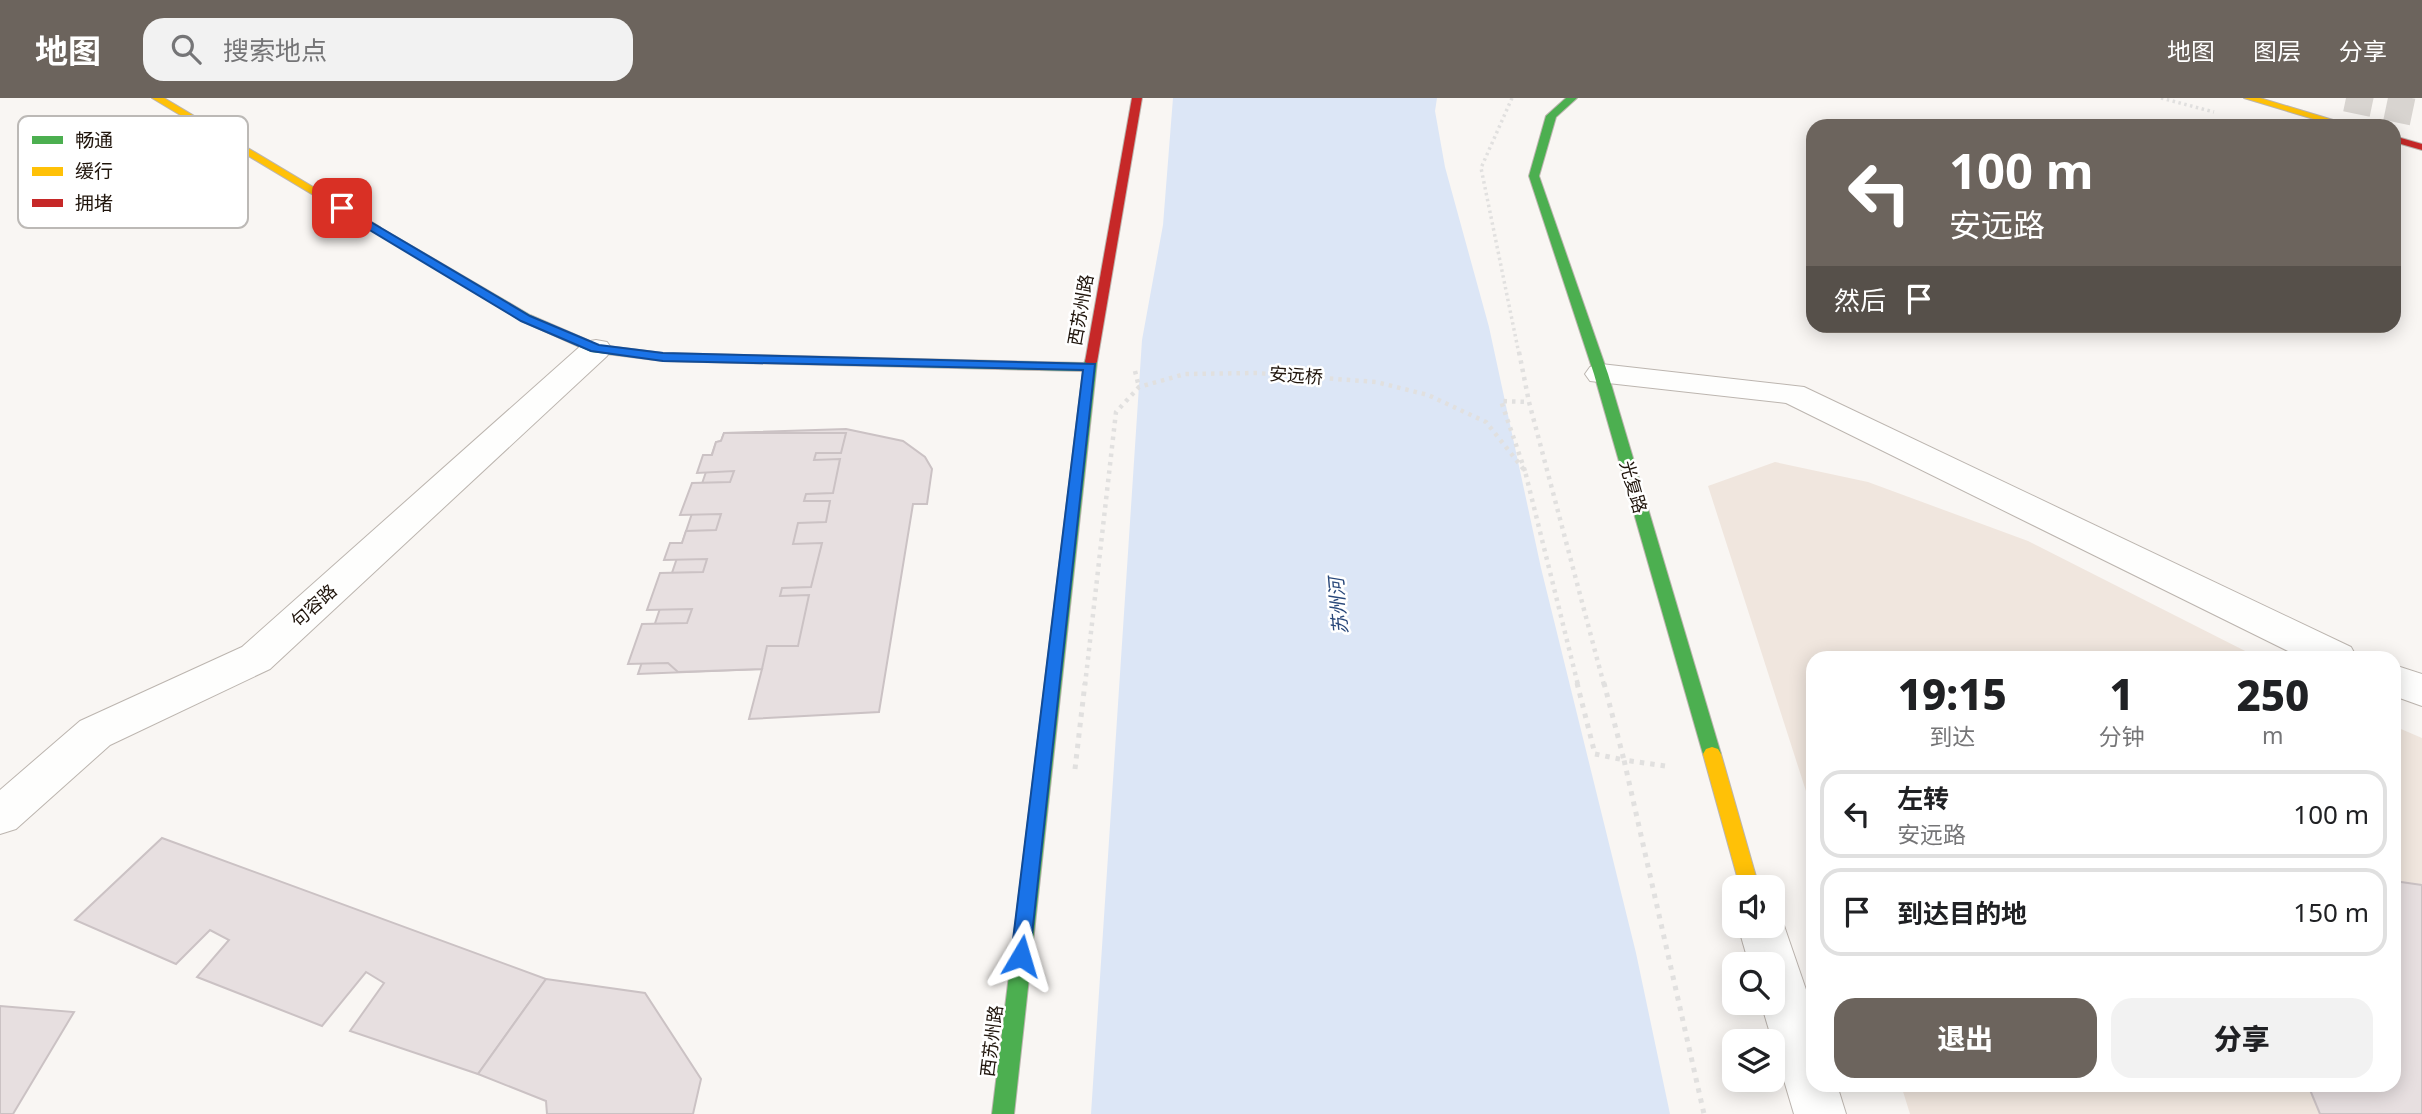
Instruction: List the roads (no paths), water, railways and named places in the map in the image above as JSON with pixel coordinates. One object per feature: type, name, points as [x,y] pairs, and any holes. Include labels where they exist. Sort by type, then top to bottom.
[{"type":"street","points":[[157,98],[187,116]]},
{"type":"street","name":"西苏州路","points":[[1003,1114],[1090,367],[1137,98]]},
{"type":"street","name":"光复路","points":[[1572,98],[1552,116],[1534,176],[1601,374],[1747,875]]},
{"type":"street","points":[[2249,98],[2323,119]]},
{"type":"street","points":[[2292,98],[2344,119]]},
{"type":"street","points":[[2401,141],[2422,147]]},
{"type":"street","points":[[248,152],[526,318],[596,349],[663,357],[1090,367]]},
{"type":"street","name":"句容路","points":[[0,816],[95,733],[256,658],[596,349]]},
{"type":"street","points":[[1601,374],[1793,394],[2323,651]]},
{"type":"street","points":[[2401,682],[2422,690]]},
{"type":"street","points":[[1766,938],[1806,1069]]},
{"type":"street","points":[[1813,1092],[1820,1114]]},
{"type":"water","name":"苏州河","points":[[1173,98],[1437,98],[1435,111],[1445,167],[1489,327],[1541,568],[1636,953],[1670,1114],[1091,1114],[1142,340],[1163,225]]},
{"type":"tunnel","points":[[2346,98],[2422,114]]}]
